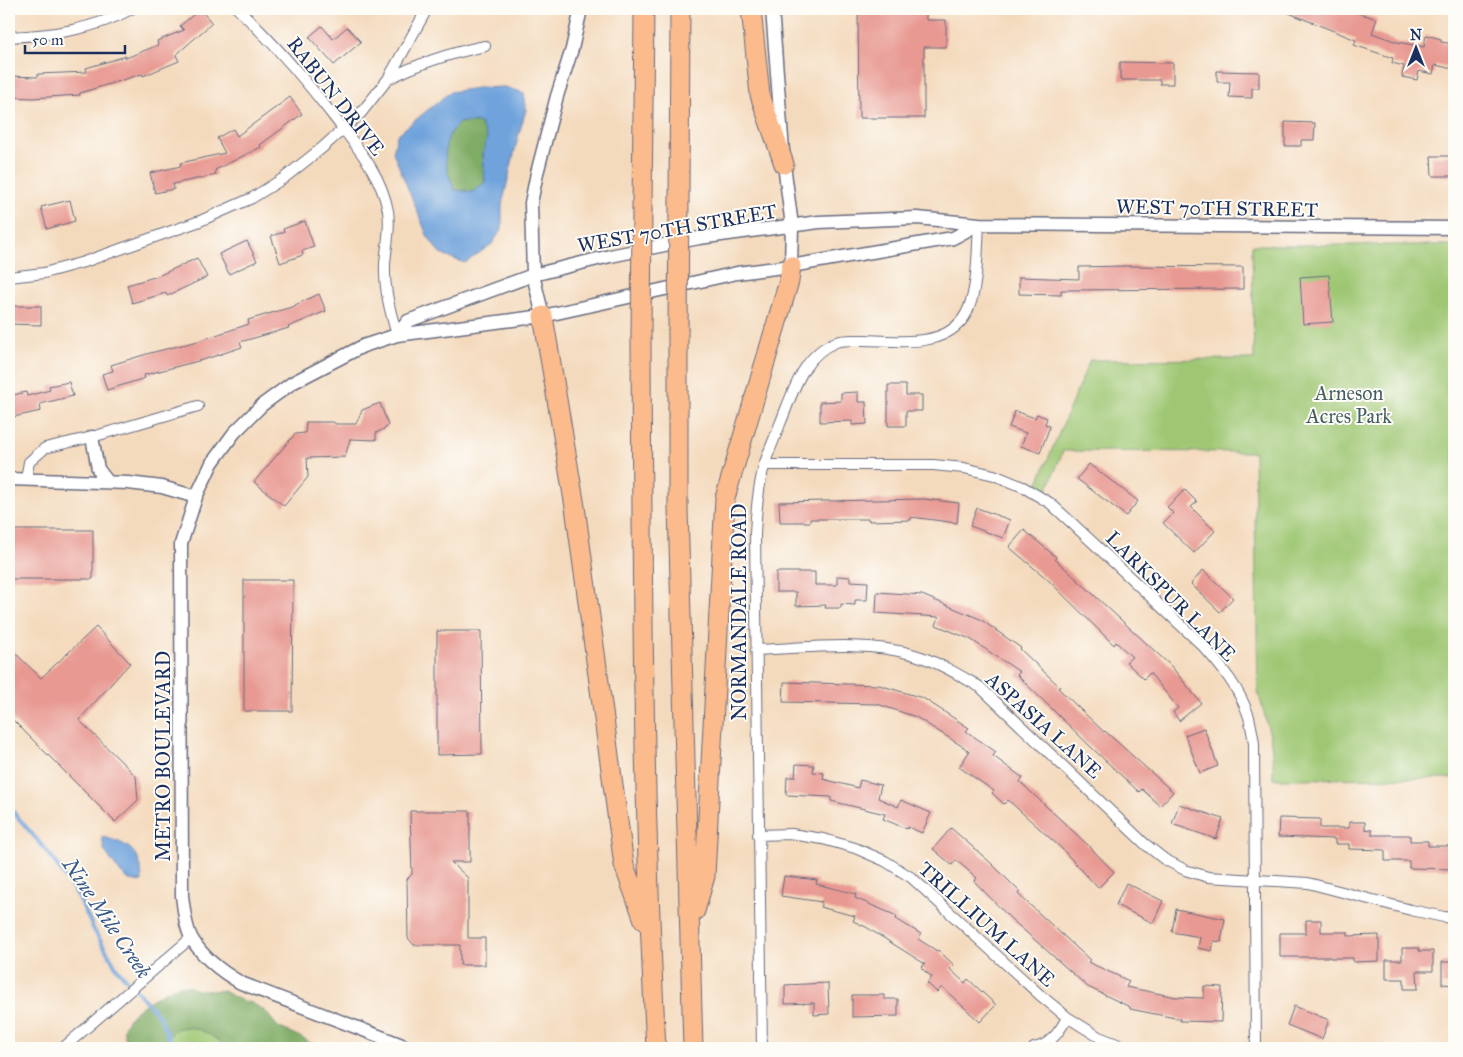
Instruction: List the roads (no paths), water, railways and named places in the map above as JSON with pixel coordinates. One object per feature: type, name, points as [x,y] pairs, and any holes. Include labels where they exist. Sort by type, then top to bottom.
[{"type":"highway","points":[[644,9],[640,339],[643,636],[650,939],[656,1048]]},
{"type":"highway","points":[[680,9],[678,508],[693,1048]]},
{"type":"highway","points":[[751,9],[760,95],[784,164]]},
{"type":"highway","points":[[689,934],[705,876],[724,498],[787,287],[791,266]]},
{"type":"highway","points":[[543,316],[575,507],[624,865],[650,939]]},
{"type":"street","points":[[9,36],[48,35],[85,28],[131,9]]},
{"type":"street","name":"RABUN DRIVE","points":[[238,9],[259,29],[305,80],[364,155],[374,172],[388,212],[388,244],[385,263],[386,296],[397,335]]},
{"type":"street","points":[[9,276],[44,273],[84,262],[200,221],[260,193],[291,172],[361,113],[388,79],[428,9]]},
{"type":"street","points":[[543,316],[533,275],[531,203],[539,164],[572,49],[581,9]]},
{"type":"street","points":[[772,9],[784,164],[792,226],[791,266]]},
{"type":"street","points":[[388,79],[414,66],[456,52],[485,46]]},
{"type":"street","name":"WEST 70TH STREET","points":[[397,335],[408,321],[533,275],[610,256],[699,238],[819,222],[917,218],[979,224],[1454,228]]},
{"type":"street","name":"WEST 70TH STREET","points":[[196,497],[212,463],[234,433],[262,405],[292,383],[363,346],[397,335],[543,316],[737,273],[791,266],[953,238],[979,224]]},
{"type":"street","name":"NORMANDALE ROAD","points":[[762,1048],[754,534],[757,502],[764,465],[800,374],[810,360],[822,349],[838,341],[924,340],[939,337],[952,330],[963,320],[970,307],[974,292],[979,224]]},
{"type":"street","points":[[26,479],[28,462],[45,448],[92,437],[198,406]]},
{"type":"street","points":[[92,437],[98,469],[108,482]]},
{"type":"street","name":"LARKSPUR LANE","points":[[764,465],[933,465],[964,468],[994,475],[1023,487],[1050,503],[1202,645],[1221,666],[1236,690],[1248,716],[1254,744],[1256,1048]]},
{"type":"street","points":[[9,479],[108,482],[162,487],[196,497]]},
{"type":"street","name":"METRO BOULEVARD","points":[[196,497],[181,544],[182,896],[191,938],[206,957],[222,972],[241,983],[410,1048]]},
{"type":"street","name":"ASPASIA LANE","points":[[756,650],[844,647],[880,648],[915,655],[948,668],[980,687],[1145,844],[1164,859],[1185,870],[1208,877],[1308,883],[1444,918],[1454,918]]},
{"type":"street","name":"TRILLIUM LANE","points":[[758,835],[791,834],[823,839],[854,848],[885,861],[912,878],[1040,995],[1067,1017],[1099,1037],[1127,1048]]},
{"type":"street","points":[[63,1048],[191,938]]},
{"type":"street","points":[[1034,1048],[1040,1047],[1051,1040],[1061,1030],[1067,1017]]},
{"type":"water","points":[[505,87],[524,93],[526,110],[502,205],[502,229],[492,244],[465,263],[440,254],[427,235],[393,152],[397,135],[450,92],[477,88]],"holes":[[[460,122],[480,123],[487,138],[483,153],[485,183],[473,192],[455,190],[446,163],[445,154],[448,137]]]},
{"type":"water","points":[[102,837],[120,842],[132,851],[140,863],[142,882],[129,880],[118,870],[104,850]]},
{"type":"waterway","name":"Nine Mile Creek","points":[[9,807],[50,855],[78,896],[94,930],[118,970],[160,1017],[169,1039],[177,1048]]},
{"type":"park label","name":"Arneson Acres Park","points":[[1349,404]]}]
